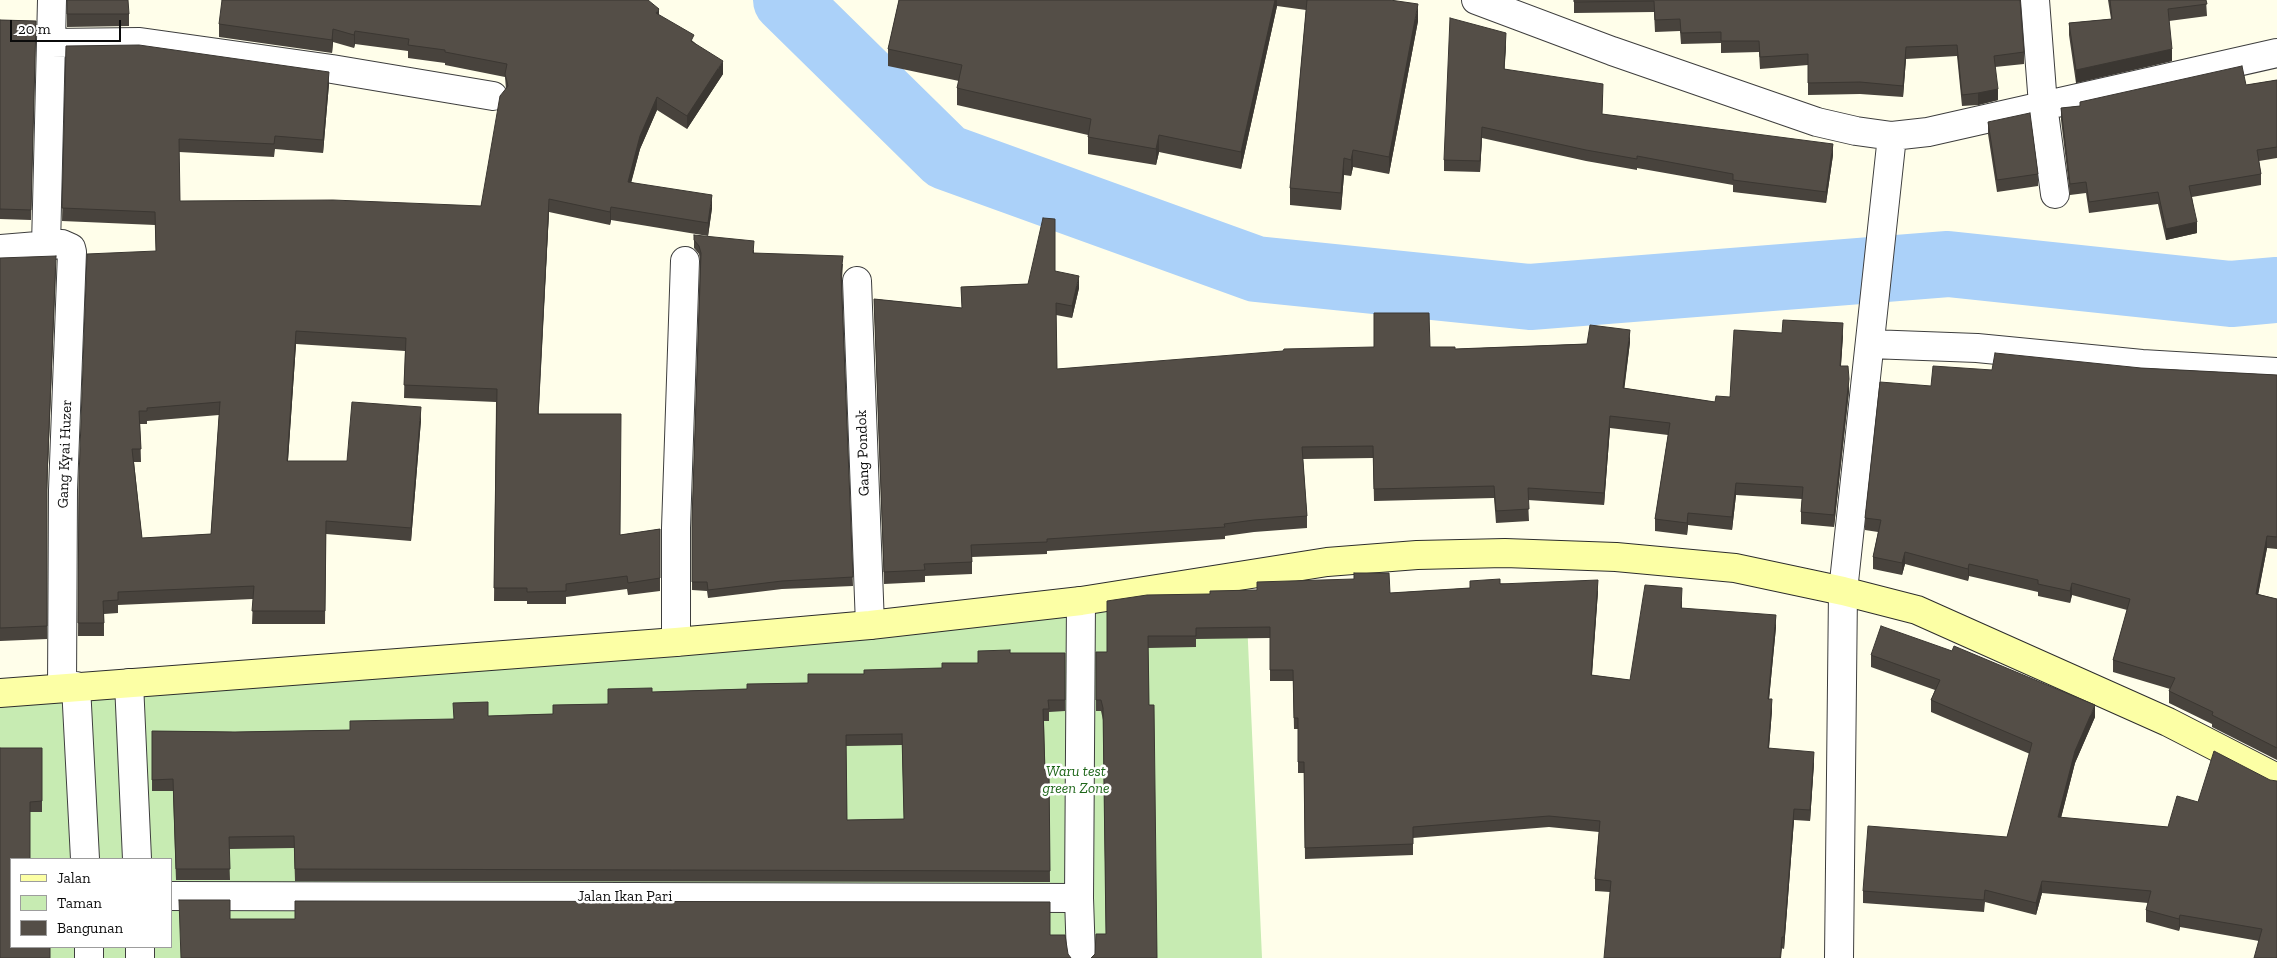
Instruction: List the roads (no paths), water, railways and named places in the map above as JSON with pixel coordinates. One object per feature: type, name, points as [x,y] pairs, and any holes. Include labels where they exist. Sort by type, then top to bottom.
[{"type":"street","points":[[0,249],[46,246],[52,0]]},
{"type":"street","points":[[1476,0],[1612,51],[1817,122],[1856,131],[1892,136],[1928,132],[2277,53]]},
{"type":"street","points":[[2035,0],[2043,105],[2056,194]]},
{"type":"street","points":[[51,42],[140,42],[323,67],[494,96]]},
{"type":"street","points":[[1839,958],[1843,591],[1870,344],[1871,314],[1885,207],[1886,173],[1892,136]]},
{"type":"street","name":"Gang Kyai Huzer","points":[[46,246],[62,244],[72,248],[63,490],[69,687]]},
{"type":"street","points":[[676,642],[676,528],[685,261]]},
{"type":"street","name":"Gang Pondok","points":[[857,280],[870,625]]},
{"type":"street","points":[[1870,344],[1977,348],[2142,364],[2277,372]]},
{"type":"street","points":[[0,693],[676,642],[870,625],[1081,601],[1327,562],[1417,555],[1505,553],[1616,557],[1734,568],[1843,591],[1917,610],[1977,635],[2168,722],[2277,778]]},
{"type":"street","points":[[1081,601],[1079,898],[1081,958]]},
{"type":"street","points":[[129,683],[137,858]]},
{"type":"street","points":[[69,687],[85,858]]},
{"type":"street","name":"Jalan Ikan Pari","points":[[172,896],[1079,898]]},
{"type":"waterway","points":[[786,0],[946,157],[1256,269],[1530,297],[1948,264],[2231,294],[2277,290]]},
{"type":"park label","name":"Waru test green Zone","points":[[1076,780]]}]
